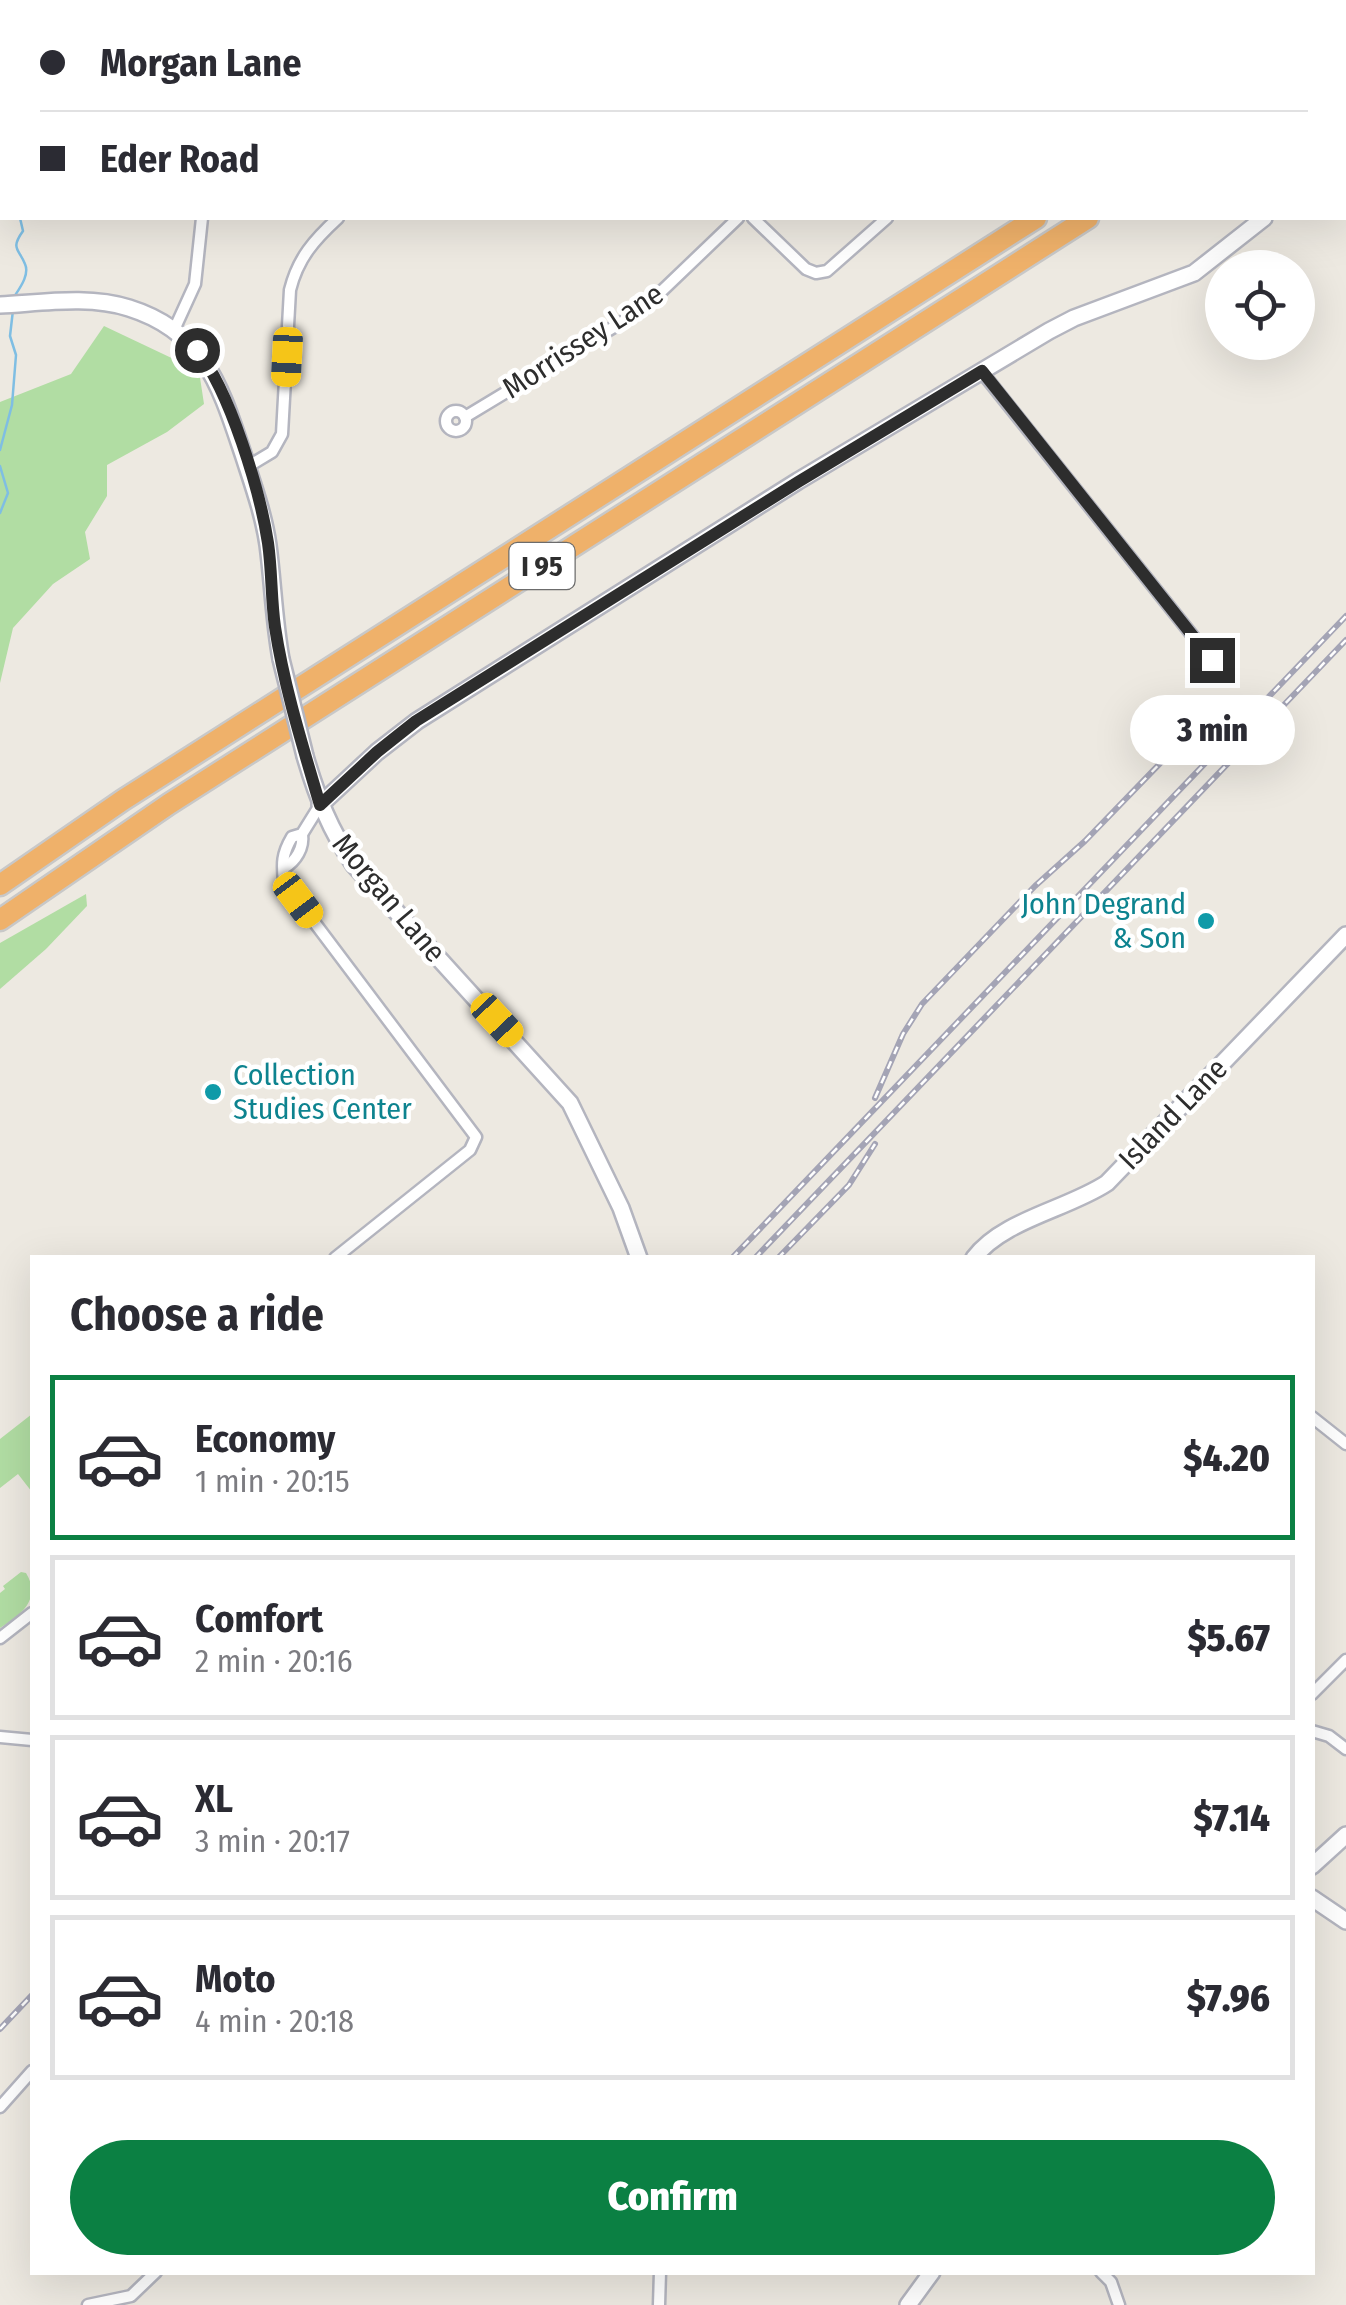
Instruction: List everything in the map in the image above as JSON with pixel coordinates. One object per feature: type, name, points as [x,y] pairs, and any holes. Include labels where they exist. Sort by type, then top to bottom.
[{"type":"highway","name":"I 95","points":[[0,885],[123,800],[1033,220]]},
{"type":"highway","name":"I 95","points":[[0,920],[169,804],[1085,220]]},
{"type":"street","points":[[0,305],[116,304],[142,312],[174,330],[195,284],[202,220]]},
{"type":"street","points":[[247,467],[272,452],[282,434],[290,290],[300,260],[336,220]]},
{"type":"street","name":"Morrissey Lane","points":[[466,417],[642,310],[736,220]]},
{"type":"street","points":[[754,220],[806,269],[816,273],[827,271],[885,220]]},
{"type":"street","points":[[339,1255],[470,1150],[476,1137],[284,882],[283,852],[292,837],[302,834],[320,805],[416,721],[798,482],[1074,318],[1194,273],[1261,220]]},
{"type":"street","name":"Morgan Lane","points":[[174,330],[197,350],[212,371],[247,467],[268,543],[281,659],[305,756],[332,832],[354,864],[570,1103],[638,1255]]},
{"type":"street","points":[[982,371],[1228,680]]},
{"type":"street","name":"Island Lane","points":[[977,1255],[994,1237],[1082,1198],[1108,1182],[1346,935]]},
{"type":"street","points":[[1315,1419],[1346,1444]]},
{"type":"street","points":[[0,1638],[30,1615]]},
{"type":"street","points":[[1315,1691],[1346,1660]]},
{"type":"street","points":[[1315,1732],[1329,1736],[1346,1749]]},
{"type":"street","points":[[0,1737],[30,1740]]},
{"type":"street","points":[[1315,1863],[1346,1835]]},
{"type":"street","points":[[1315,1900],[1346,1921]]},
{"type":"street","points":[[0,2106],[30,2073]]},
{"type":"street","points":[[88,2305],[131,2296],[153,2275]]},
{"type":"street","points":[[659,2305],[660,2275]]},
{"type":"street","points":[[908,2305],[930,2275]]},
{"type":"street","points":[[1104,2275],[1111,2282],[1119,2305]]},
{"type":"green space","points":[[104,326],[199,371],[204,404],[167,432],[107,465],[107,496],[85,532],[90,559],[53,584],[13,628],[0,683],[0,402],[71,374]]},
{"type":"green space","points":[[86,894],[87,906],[0,989],[0,943]]},
{"type":"green space","points":[[30,1416],[30,1489],[18,1474],[0,1488],[0,1439]]},
{"type":"green space","points":[[21,1572],[26,1573],[30,1598],[22,1612],[0,1628],[0,1593],[5,1589],[3,1586]]},
{"type":"waterway","points":[[14,297],[26,273],[16,245],[23,231],[20,220]]},
{"type":"waterway","points":[[0,450],[12,405],[16,355],[10,336],[13,310]]},
{"type":"waterway","points":[[0,466],[8,493],[0,513]]},
{"type":"railway","points":[[735,1255],[1346,616]]},
{"type":"railway","points":[[758,1255],[1346,640]]},
{"type":"railway","points":[[875,1098],[903,1034],[922,1004],[1202,720]]},
{"type":"railway","points":[[781,1255],[849,1185],[875,1144]]},
{"type":"railway","points":[[0,2029],[30,1997]]},
{"type":"place","name":"John Degrand & Son","points":[[1206,921]]},
{"type":"place","name":"Collection Studies Center","points":[[213,1092]]},
{"type":"route","points":[[197,350],[220,386],[257,502],[268,543],[281,659],[320,805],[416,721],[982,371],[1212,660]]}]
